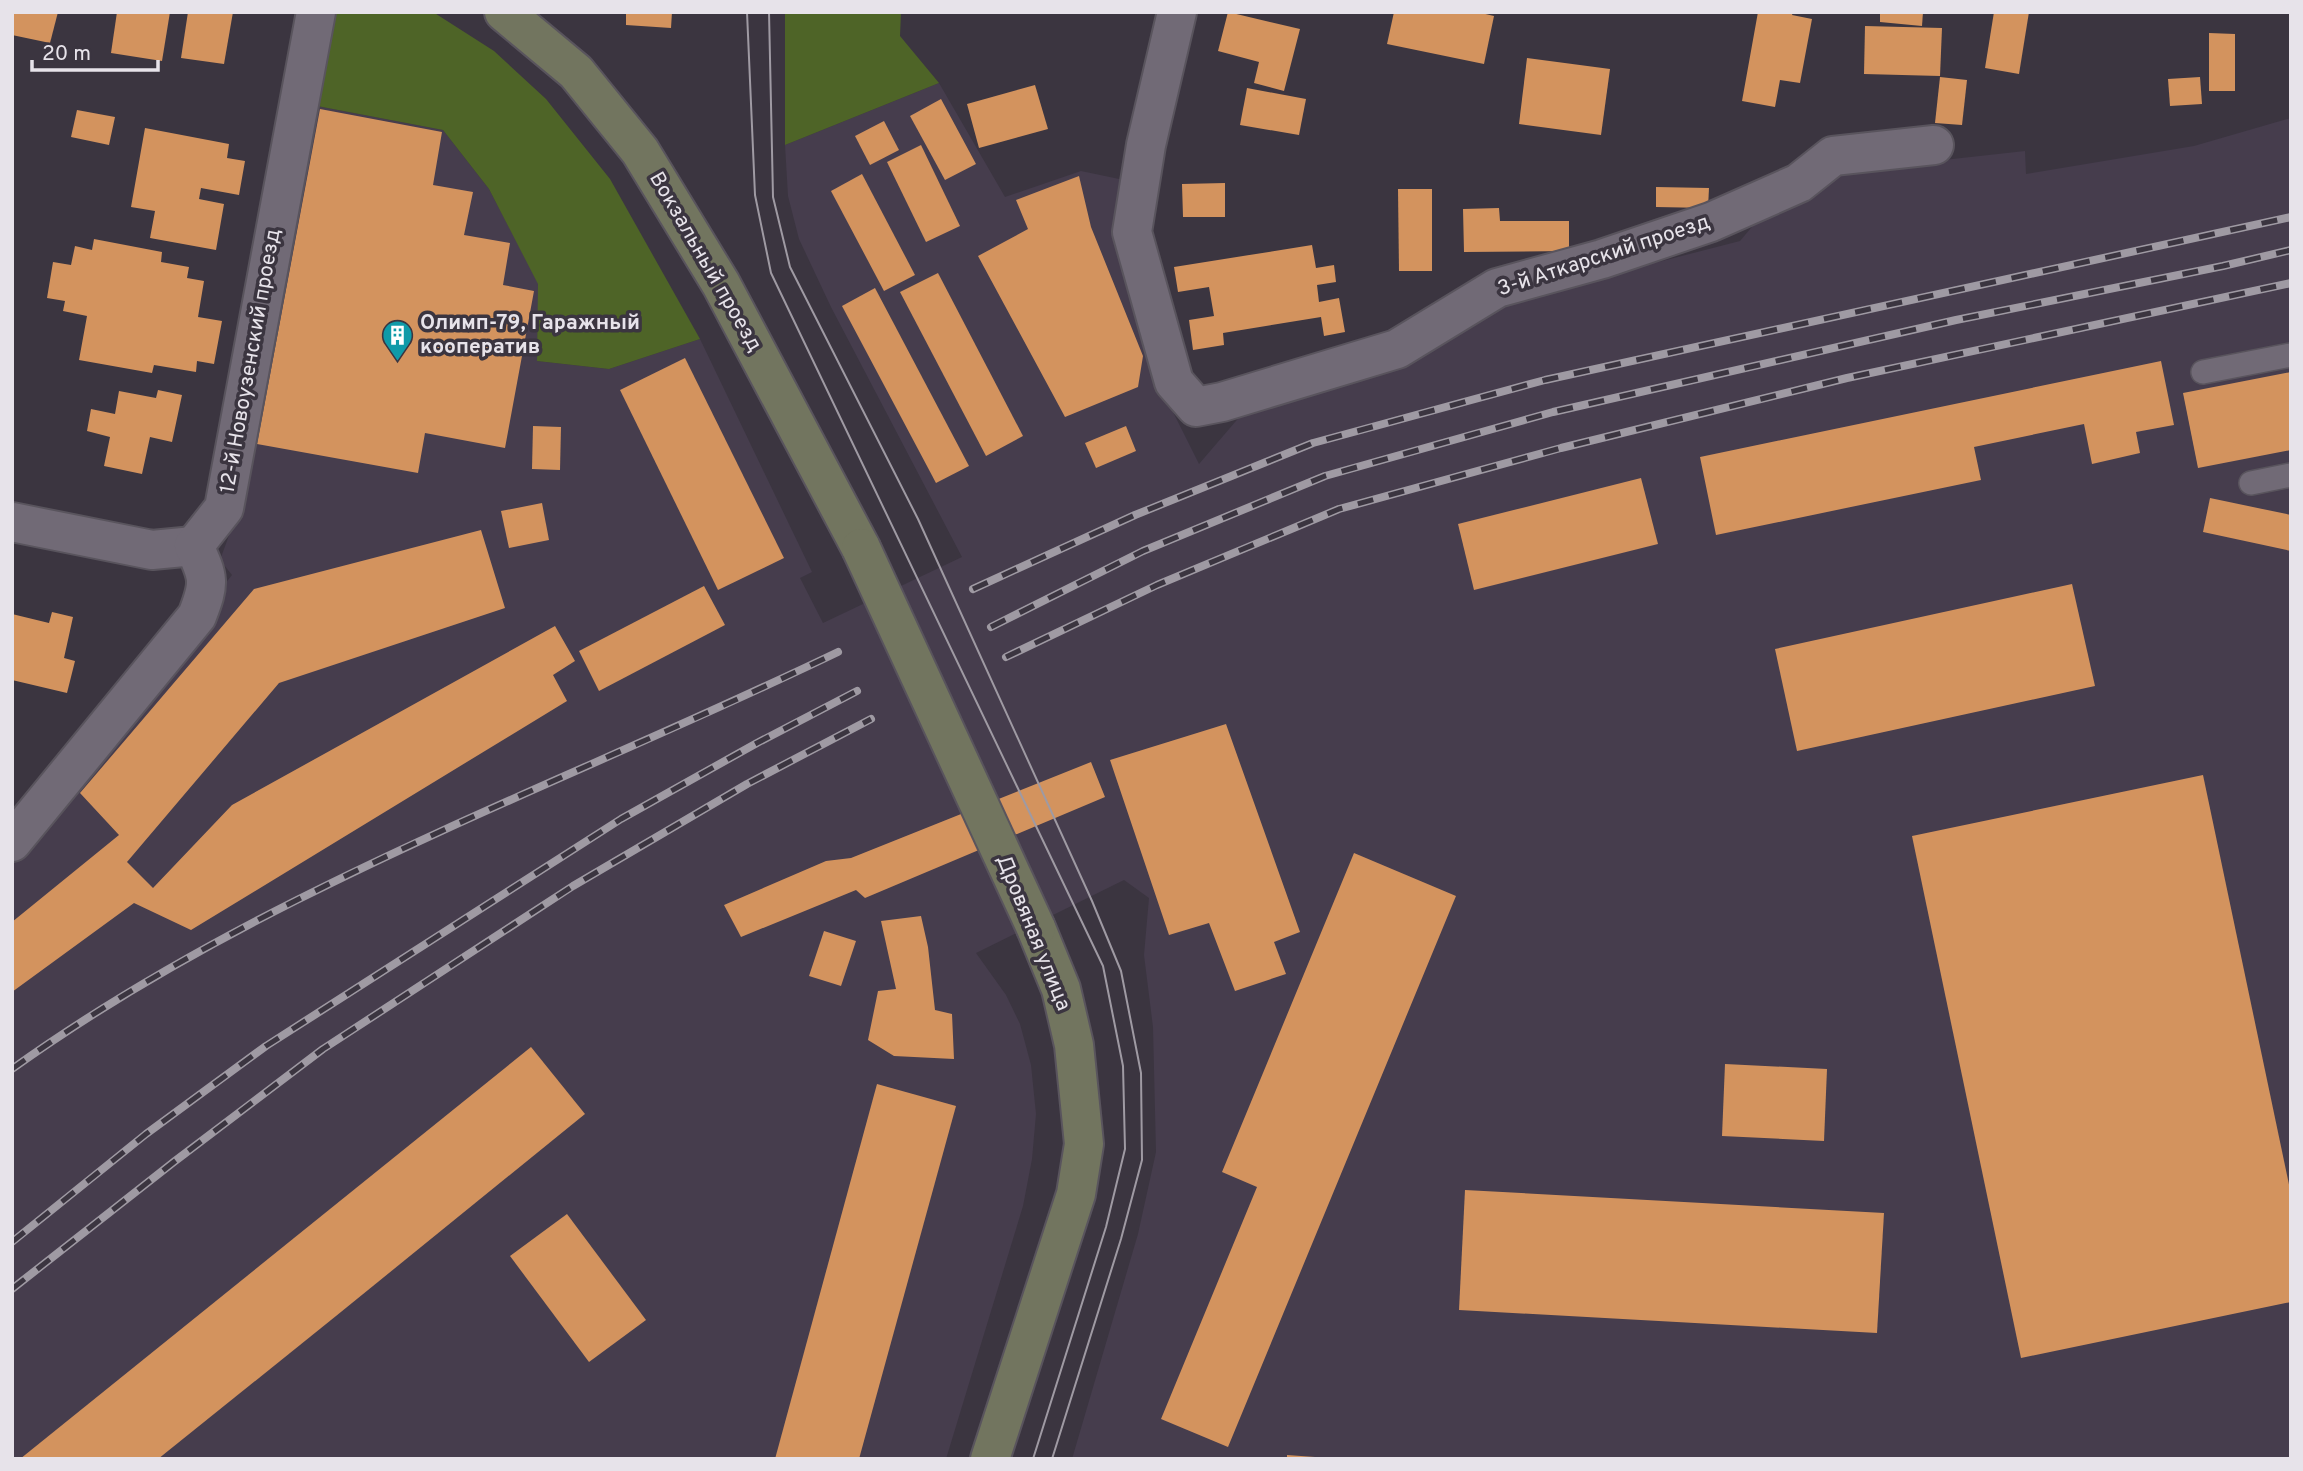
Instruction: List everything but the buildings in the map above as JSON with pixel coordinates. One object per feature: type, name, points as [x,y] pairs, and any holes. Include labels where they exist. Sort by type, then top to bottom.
[{"type":"main road","name":"Вокзальный проезд","points":[[503,12],[576,72],[640,151],[721,284],[860,548]]},
{"type":"main road","name":"Дровяная улица","points":[[860,548],[1036,928],[1061,989],[1074,1045],[1084,1144],[1076,1194],[990,1459]]},
{"type":"street","name":"12-й Новоузенский проезд","points":[[194,546],[224,508],[316,12]]},
{"type":"street","name":"3-й Аткарский проезд","points":[[1177,12],[1146,145],[1132,232],[1174,382],[1196,407],[1222,402],[1397,349],[1497,288],[1602,259],[1711,222],[1800,183],[1833,156],[1934,145]]},
{"type":"street","points":[[12,522],[152,550],[194,546],[207,575],[205,595],[197,617],[12,842]]},
{"type":"lane","points":[[2203,372],[2291,355]]},
{"type":"lane","points":[[2251,482],[2291,475]]},
{"type":"shaded area","points":[[939,83],[1005,197],[1081,171],[1124,180],[1160,386],[1199,464],[1242,414],[1499,303],[1740,241],[1761,216],[1835,172],[2025,151],[2026,174],[2194,146],[2291,118],[2291,1459],[1072,1459],[1138,1234],[1156,1152],[1153,1027],[1144,955],[1149,898],[1124,880],[976,953],[1006,995],[1020,1024],[1031,1065],[1036,1114],[1032,1159],[1023,1206],[946,1459],[12,1459],[12,851],[232,575],[220,560],[242,500],[317,106],[443,130],[489,189],[539,284],[537,361],[609,369],[700,339],[812,572],[800,578],[823,623],[962,557],[831,307],[799,239],[788,196],[785,145]]},
{"type":"green space","points":[[335,12],[433,12],[494,51],[546,99],[610,179],[700,339],[609,369],[537,361],[538,284],[489,189],[443,130],[317,106]]},
{"type":"green space","points":[[785,12],[901,12],[900,36],[939,83],[785,145]]},
{"type":"tram line","points":[[747,12],[755,195],[771,273],[1103,966],[1123,1066],[1125,1149],[1106,1227],[1033,1459]]},
{"type":"tram line","points":[[769,12],[773,197],[790,267],[918,519],[1092,901],[1121,971],[1141,1073],[1142,1160],[1121,1239],[1052,1459]]},
{"type":"railway","points":[[973,589],[1135,515],[1313,443],[1545,380],[2291,217]]},
{"type":"railway","points":[[991,627],[1143,551],[1325,476],[1553,412],[1956,320],[2291,250]]},
{"type":"railway","points":[[1006,657],[1157,585],[1339,509],[1561,448],[1847,378],[2291,283]]},
{"type":"railway","points":[[12,1069],[109,1005],[209,946],[311,893],[838,652]]},
{"type":"railway","points":[[12,1242],[146,1134],[266,1046],[621,819],[857,691]]},
{"type":"railway","points":[[12,1289],[323,1049],[573,886],[747,784],[871,719]]},
{"type":"place","name":"Олимп-79, Гаражный кооператив","points":[[397,362]]}]
